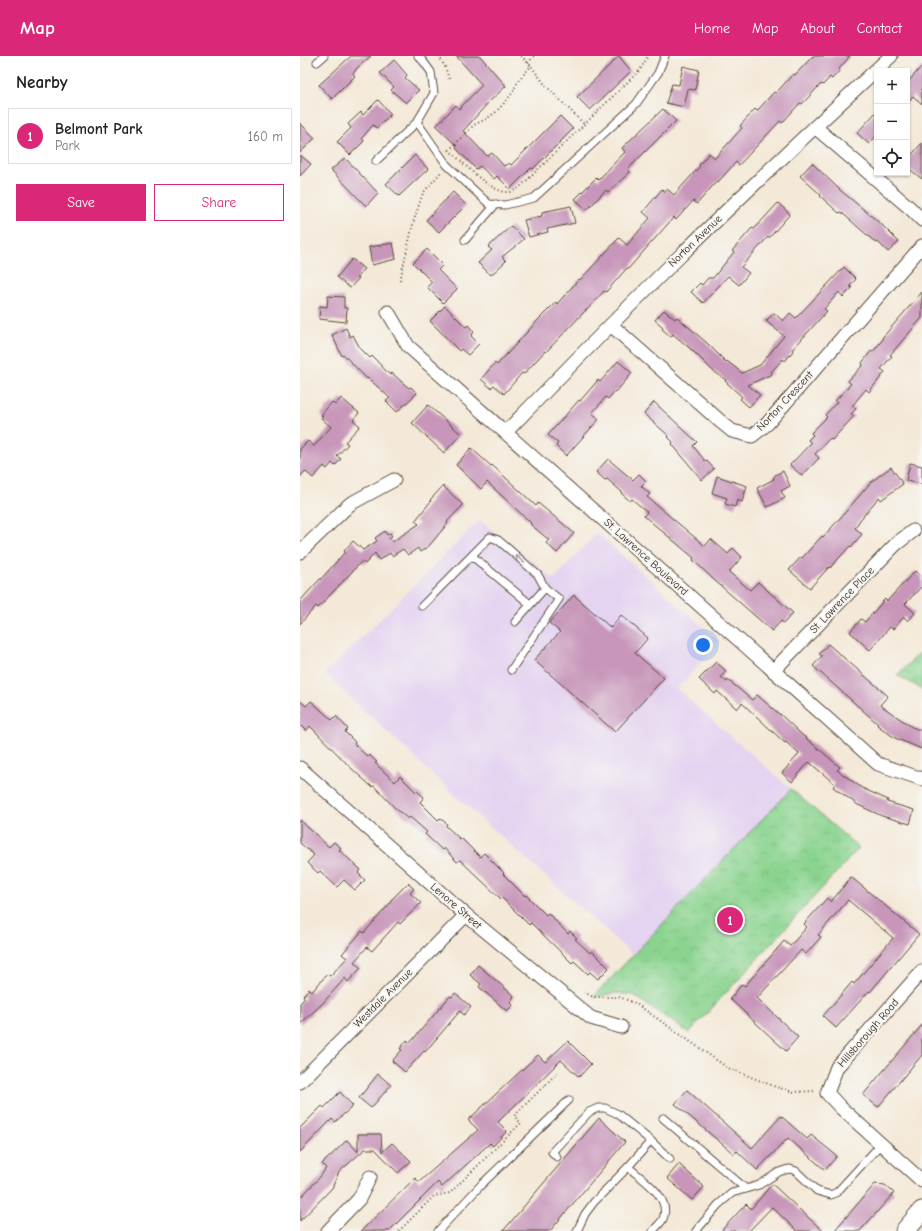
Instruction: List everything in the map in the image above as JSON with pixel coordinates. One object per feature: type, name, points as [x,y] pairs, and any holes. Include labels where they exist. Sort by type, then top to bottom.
[{"type":"street","name":"Norton Avenue","points":[[506,432],[611,324],[681,255],[891,56]]},
{"type":"street","points":[[815,127],[922,220]]},
{"type":"street","name":"Norton Crescent","points":[[611,324],[732,431],[752,436],[767,424],[922,246]]},
{"type":"street","name":"St. Lawrence Boulevard","points":[[388,312],[408,346],[878,764],[922,779]]},
{"type":"street","points":[[300,552],[350,504],[394,480]]},
{"type":"street","name":"St. Lawrence Place","points":[[773,671],[896,544],[913,531]]},
{"type":"street","name":"Lenore Street","points":[[300,768],[466,915],[591,1018],[621,1027]]},
{"type":"street","name":"Westdale Avenue","points":[[300,1082],[466,915]]},
{"type":"street","name":"Hillsborough Road","points":[[922,971],[837,1067],[827,1093],[841,1108],[922,1181]]},
{"type":"street","points":[[328,1231],[359,1199],[370,1177]]},
{"type":"street","points":[[907,1230],[922,1211]]},
{"type":"lane","points":[[317,62],[324,56]]},
{"type":"lane","points":[[376,161],[418,122],[434,93],[431,72],[418,56]]},
{"type":"lane","points":[[418,122],[447,165],[489,204],[505,205],[534,198],[636,104],[658,73],[665,56]]},
{"type":"lane","points":[[465,240],[496,204]]},
{"type":"lane","points":[[422,606],[490,538],[498,540],[538,575],[545,588],[559,600],[512,670]]},
{"type":"lane","points":[[472,556],[530,604]]},
{"type":"lane","points":[[515,622],[545,588]]},
{"type":"lane","points":[[438,1231],[481,1185],[569,1100]]},
{"type":"lane","points":[[557,1157],[552,1152],[589,1112],[598,1108],[605,1108],[628,1121],[670,1159]]},
{"type":"lane","points":[[663,1118],[746,1189]]},
{"type":"lane","points":[[577,1231],[585,1214],[594,1202],[628,1167],[650,1141]]},
{"type":"lane","points":[[696,1231],[718,1205],[732,1193],[759,1185],[780,1172],[790,1169],[796,1171],[817,1191],[830,1195],[837,1192],[881,1144]]},
{"type":"lane","points":[[628,1167],[658,1193],[664,1202],[665,1210],[663,1219],[653,1231]]},
{"type":"path","points":[[439,56],[445,67],[448,80]]},
{"type":"path","points":[[521,56],[531,66],[546,86],[585,124]]},
{"type":"path","points":[[528,63],[534,56]]},
{"type":"path","points":[[531,66],[518,81],[513,92],[496,112],[474,125],[449,150],[487,184],[509,193],[519,188],[640,70],[648,56]]},
{"type":"path","points":[[400,280],[414,220],[423,193],[447,165]]},
{"type":"path","points":[[584,992],[593,997],[619,998],[635,1003],[728,1068],[776,1087],[794,1092],[818,1091]]},
{"type":"path","points":[[399,1231],[434,1196],[450,1193],[521,1123],[514,1116],[558,1072]]},
{"type":"shaded area","points":[[480,520],[554,579],[597,533],[720,642],[677,689],[791,789],[634,956],[455,795],[325,674]]},
{"type":"green space","points":[[922,651],[922,689],[897,675]]},
{"type":"green space","points":[[791,789],[859,848],[689,1033],[633,995],[616,993],[593,997]]},
{"type":"building","points":[[351,56],[371,56],[357,68],[353,74],[355,76],[332,99],[319,85]]},
{"type":"building","points":[[456,56],[480,56],[506,86],[489,102],[463,131],[487,156],[492,153],[504,166],[509,163],[511,165],[560,116],[573,129],[533,169],[531,168],[510,189],[497,176],[494,179],[480,166],[476,169],[456,148],[457,146],[436,126],[456,105],[459,109],[482,85]]},
{"type":"building","points":[[619,56],[631,71],[590,110],[577,97]]},
{"type":"building","points":[[813,56],[850,56],[832,79],[830,77],[823,85],[821,84],[802,104],[800,103],[782,123],[780,121],[739,165],[736,162],[718,182],[717,181],[697,204],[693,201],[676,220],[674,217],[606,292],[604,291],[524,374],[522,373],[504,394],[494,385],[491,388],[481,379],[495,363],[497,365],[556,302],[557,304],[619,238],[627,245],[650,218],[643,212],[662,189],[665,192],[667,189],[674,195],[700,166],[699,165],[709,153],[715,158],[742,128],[740,126],[755,109],[757,111],[774,92],[776,93],[793,74],[795,75]]},
{"type":"building","points":[[394,60],[407,75],[405,78],[419,90],[406,103],[391,90],[394,87],[380,73]]},
{"type":"building","points":[[683,66],[699,70],[695,90],[688,89],[684,107],[666,103],[672,84],[679,85]]},
{"type":"building","points":[[922,66],[922,104],[913,96],[910,100],[910,80]]},
{"type":"building","points":[[378,100],[391,114],[377,128],[373,125],[362,138],[364,141],[350,155],[337,142],[351,128],[348,124],[361,112],[363,115]]},
{"type":"building","points":[[663,109],[676,121],[628,169],[630,172],[608,192],[606,190],[587,210],[575,199],[596,178],[598,180],[625,152],[622,148]]},
{"type":"building","points":[[874,114],[874,138],[869,144],[857,133]]},
{"type":"building","points":[[300,123],[315,138],[300,153]]},
{"type":"building","points":[[922,143],[922,179],[910,169],[910,157]]},
{"type":"building","points":[[300,155],[311,164],[300,176]]},
{"type":"building","points":[[415,155],[428,169],[399,196],[386,184]]},
{"type":"building","points":[[345,158],[378,193],[366,206],[331,170]]},
{"type":"building","points":[[812,163],[840,190],[881,224],[899,242],[888,252],[878,242],[876,243],[841,212],[839,213],[820,196],[821,195],[800,176]]},
{"type":"building","points":[[453,192],[466,205],[439,232],[426,220]]},
{"type":"building","points":[[778,203],[790,214],[741,267],[749,273],[739,285],[728,276],[703,303],[691,292],[700,283],[702,285],[708,278],[713,278],[734,252],[732,251],[752,228],[754,229]]},
{"type":"building","points":[[571,206],[575,223],[547,229],[548,232],[529,237],[524,220],[542,216],[542,212]]},
{"type":"building","points":[[511,226],[524,239],[502,257],[506,261],[491,275],[478,263],[492,250],[488,247]]},
{"type":"building","points":[[393,243],[396,259],[372,265],[369,247]]},
{"type":"building","points":[[427,249],[443,265],[438,270],[457,289],[443,303],[427,287],[432,282],[413,263]]},
{"type":"building","points":[[352,259],[364,269],[357,277],[359,278],[350,288],[337,277]]},
{"type":"building","points":[[844,267],[856,279],[850,286],[852,288],[843,297],[839,292],[824,309],[827,311],[792,350],[793,351],[785,361],[783,359],[771,372],[772,374],[748,385],[760,395],[749,407],[740,399],[742,397],[725,381],[726,380],[712,370],[673,334],[671,337],[655,320],[664,310],[675,319],[677,317],[726,362],[727,361],[742,373],[760,365],[784,336],[766,321],[774,313],[783,321],[790,313],[796,318]]},
{"type":"building","points":[[922,292],[922,318],[890,355],[892,356],[881,369],[885,372],[869,392],[866,389],[852,406],[856,409],[851,414],[854,416],[832,440],[830,438],[815,454],[819,458],[802,476],[790,465],[811,443],[808,440],[813,435],[811,433],[827,417],[825,415],[837,402],[835,401],[851,384],[848,381],[863,365],[862,363],[871,351],[873,352],[883,339],[882,338]]},
{"type":"building","points":[[328,296],[344,297],[344,308],[347,308],[346,322],[319,319],[320,306],[327,307]]},
{"type":"building","points":[[445,306],[466,327],[468,325],[474,332],[471,336],[479,344],[468,355],[461,349],[459,351],[430,321]]},
{"type":"building","points":[[346,328],[350,337],[353,335],[360,348],[370,358],[372,356],[390,375],[392,373],[417,393],[397,412],[386,401],[390,398],[368,378],[367,379],[344,355],[342,356],[332,335]]},
{"type":"building","points":[[618,361],[632,373],[616,392],[615,391],[608,399],[606,397],[592,413],[599,419],[566,456],[556,446],[558,443],[548,435],[579,400],[580,401],[598,380],[600,382]]},
{"type":"building","points":[[341,398],[359,413],[353,420],[360,426],[345,442],[348,444],[337,456],[341,459],[335,466],[332,463],[327,469],[324,466],[313,478],[305,471],[300,477],[300,449],[308,441],[314,446],[331,427],[321,418],[323,417],[321,415],[332,402],[335,405]]},
{"type":"building","points":[[654,402],[697,442],[693,446],[714,469],[702,480],[672,444],[673,442],[668,437],[669,436],[644,414]]},
{"type":"building","points":[[428,405],[461,434],[444,453],[412,423]]},
{"type":"building","points":[[471,448],[491,466],[492,465],[536,506],[538,503],[574,533],[557,553],[546,543],[549,540],[530,524],[531,523],[487,482],[481,489],[456,465]]},
{"type":"building","points":[[608,459],[633,480],[639,474],[646,481],[641,486],[650,494],[647,497],[705,546],[711,539],[728,554],[733,548],[742,557],[729,572],[750,590],[758,582],[793,613],[784,623],[781,621],[772,631],[713,579],[693,560],[694,558],[644,516],[647,512],[632,499],[630,501],[607,479],[605,480],[596,472]]},
{"type":"building","points":[[910,463],[922,466],[922,484],[906,481]]},
{"type":"building","points":[[891,467],[903,484],[881,500],[879,497],[855,528],[862,534],[810,588],[789,570],[822,536],[823,537],[871,482]]},
{"type":"building","points":[[783,471],[790,486],[781,491],[785,498],[767,507],[757,488],[774,479],[773,478],[775,475]]},
{"type":"building","points":[[717,476],[747,486],[742,502],[737,500],[735,507],[725,504],[727,498],[712,493]]},
{"type":"building","points":[[443,486],[463,505],[447,522],[448,523],[429,546],[420,552],[418,548],[408,555],[403,549],[392,556],[390,553],[379,560],[375,553],[365,564],[362,561],[318,608],[316,606],[300,624],[300,601],[345,552],[344,551],[353,541],[363,550],[377,541],[375,538],[385,531],[387,535],[390,533],[392,536],[389,538],[392,542],[419,524],[415,521],[431,501],[430,500]]},
{"type":"building","points":[[915,571],[922,577],[922,586],[905,604],[915,613],[908,621],[904,617],[893,629],[890,627],[870,650],[850,632],[861,619],[865,622],[885,599],[887,601]]},
{"type":"building","points":[[574,595],[611,628],[621,615],[648,638],[635,653],[664,678],[615,732],[534,660],[560,632],[549,623]]},
{"type":"building","points":[[828,644],[888,696],[880,705],[912,727],[922,731],[922,749],[895,738],[877,725],[878,724],[813,666],[822,656],[819,654]]},
{"type":"building","points":[[716,662],[726,671],[721,677],[727,682],[728,680],[752,700],[757,695],[840,767],[837,770],[862,788],[888,800],[887,802],[914,810],[910,824],[882,816],[858,805],[833,787],[835,784],[809,762],[792,782],[782,773],[799,754],[742,703],[737,709],[717,691],[715,694],[699,679]]},
{"type":"building","points":[[300,701],[306,706],[311,701],[332,720],[336,716],[348,729],[345,732],[355,742],[354,744],[368,757],[369,755],[377,762],[375,763],[395,782],[400,776],[416,792],[417,791],[424,797],[420,802],[438,820],[440,818],[447,824],[446,826],[460,839],[461,838],[480,857],[484,853],[525,896],[526,895],[546,915],[548,913],[568,934],[570,931],[577,938],[575,939],[590,953],[592,951],[609,968],[598,979],[590,972],[588,974],[574,961],[572,963],[531,923],[529,925],[460,860],[457,862],[444,848],[442,850],[425,834],[427,832],[410,817],[408,819],[394,807],[374,786],[372,787],[350,767],[310,726],[306,731],[300,725]]},
{"type":"building","points":[[300,820],[329,847],[334,842],[341,848],[339,850],[361,870],[358,873],[365,880],[355,890],[344,880],[337,887],[320,871],[318,873],[307,863],[314,855],[300,843]]},
{"type":"building","points":[[851,877],[919,934],[870,992],[869,991],[836,1028],[823,1016],[852,982],[854,984],[893,938],[848,900],[818,935],[821,937],[806,954],[801,950],[757,998],[798,1037],[786,1051],[730,999],[742,984],[745,986],[784,941],[790,946],[807,927],[804,924],[827,898],[831,902]]},
{"type":"building","points":[[408,883],[414,889],[410,893],[421,903],[400,924],[398,922],[372,951],[367,947],[354,962],[361,968],[348,982],[345,978],[322,1004],[300,1024],[300,1003],[305,998],[303,996],[309,989],[312,992],[327,974],[330,976],[347,958],[342,954],[362,931],[364,933],[391,902],[390,901]]},
{"type":"building","points":[[478,965],[514,996],[510,1002],[513,1005],[507,1011],[479,987],[481,984],[470,975]]},
{"type":"building","points":[[455,993],[471,1007],[464,1015],[460,1011],[425,1052],[424,1051],[405,1072],[392,1061],[402,1050],[400,1049],[407,1040],[410,1043],[450,996],[452,997]]},
{"type":"building","points":[[922,1025],[922,1055],[878,1107],[863,1095]]},
{"type":"building","points":[[568,1041],[591,1064],[579,1077],[561,1060],[498,1122],[507,1131],[493,1146],[490,1143],[442,1187],[438,1182],[389,1231],[361,1231],[415,1178],[419,1182],[478,1130],[468,1120],[538,1055],[545,1062]]},
{"type":"building","points":[[378,1074],[391,1085],[371,1108],[359,1098]]},
{"type":"building","points":[[687,1090],[752,1148],[781,1116],[807,1139],[811,1135],[837,1156],[825,1170],[788,1138],[757,1170],[737,1151],[734,1154],[675,1104]]},
{"type":"building","points":[[340,1092],[353,1106],[335,1122],[332,1119],[300,1152],[300,1128],[322,1106],[324,1108]]},
{"type":"building","points":[[599,1118],[625,1142],[550,1231],[503,1231]]},
{"type":"building","points":[[358,1134],[381,1134],[382,1152],[392,1143],[411,1161],[398,1173],[375,1149],[365,1149],[339,1172],[332,1188],[300,1221],[300,1198],[320,1177],[326,1168],[322,1164],[347,1140],[358,1152]]},
{"type":"building","points":[[679,1164],[704,1187],[692,1200],[667,1178]]},
{"type":"building","points":[[772,1184],[823,1231],[797,1231],[772,1207],[749,1231],[721,1231],[746,1204],[751,1209]]},
{"type":"building","points":[[875,1184],[885,1185],[894,1193],[860,1231],[834,1231]]},
{"type":"place","name":"Belmont Park","points":[[730,920]]}]
